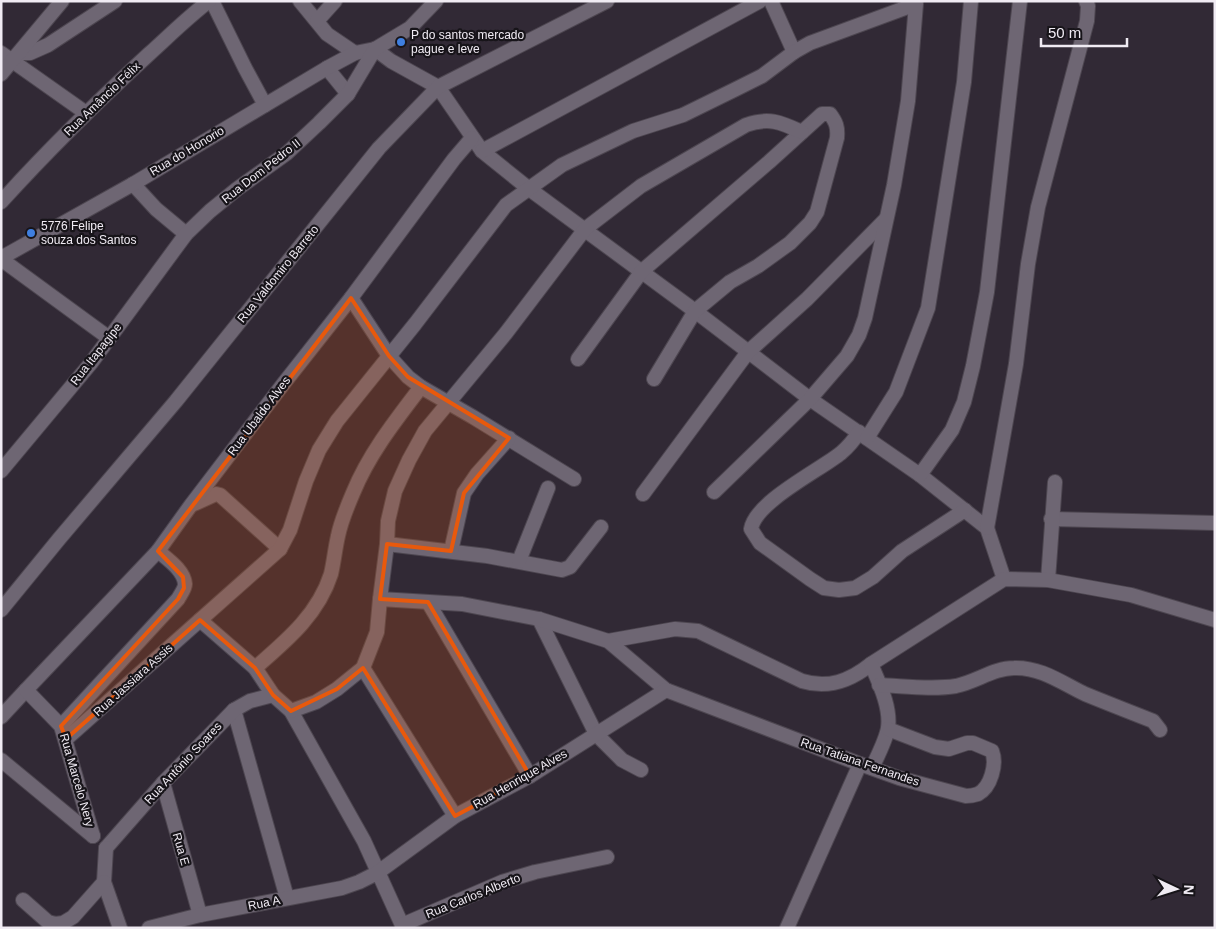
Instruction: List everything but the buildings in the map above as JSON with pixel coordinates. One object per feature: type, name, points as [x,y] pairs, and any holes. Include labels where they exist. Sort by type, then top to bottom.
[{"type":"street","points":[[1,74],[11,56],[62,1]]},
{"type":"street","points":[[11,56],[30,52],[48,45],[115,1]]},
{"type":"street","points":[[211,1],[266,105]]},
{"type":"street","name":"Rua Amâncio Félix","points":[[1,202],[86,113],[180,23],[211,1]]},
{"type":"street","points":[[300,1],[328,34],[355,53]]},
{"type":"street","points":[[317,21],[335,1]]},
{"type":"street","name":"Rua Dom Pedro II","points":[[186,234],[237,188],[287,153],[348,94],[375,49],[410,28],[436,1]]},
{"type":"street","name":"Rua Valdomiro Barreto","points":[[1,610],[176,401],[379,148],[438,87],[607,1]]},
{"type":"street","points":[[482,151],[760,1]]},
{"type":"street","points":[[771,1],[794,52]]},
{"type":"street","points":[[964,510],[902,551],[873,578],[854,588],[839,590],[824,588],[760,543],[752,529],[755,518],[770,502],[863,435],[896,392],[928,308],[964,82],[971,1]]},
{"type":"street","points":[[920,475],[952,430],[964,402],[973,366],[987,292],[1020,1]]},
{"type":"street","points":[[1004,579],[987,528],[1016,364],[1028,264],[1038,208],[1087,21],[1088,6],[1086,1]]},
{"type":"street","points":[[191,505],[216,494],[220,495],[280,549],[290,530],[306,481],[319,450],[338,421],[506,205],[562,165],[596,147],[633,131],[683,116],[762,76],[794,52],[810,43],[917,3],[908,101],[894,185],[865,318],[859,335],[847,356],[810,398],[714,492]]},
{"type":"street","points":[[375,49],[390,61],[438,87],[482,151],[528,188],[642,271],[810,398],[920,475],[987,528]]},
{"type":"street","name":"Rua do Honorio","points":[[1,258],[133,184],[327,68],[355,53],[375,49]]},
{"type":"street","points":[[11,56],[86,113]]},
{"type":"street","points":[[327,68],[348,94]]},
{"type":"street","points":[[578,359],[642,271],[822,114],[830,114],[837,126],[837,138],[817,212],[810,223],[790,243],[758,266],[730,282],[695,311],[654,379]]},
{"type":"street","points":[[291,711],[316,702],[364,668],[377,632],[388,520],[396,491],[406,468],[425,431],[506,333],[585,229],[641,186],[746,125],[768,120],[779,122],[802,132]]},
{"type":"street","name":"Rua Ubaldo Alves","points":[[1,717],[158,551],[284,383],[351,298],[454,159],[472,138]]},
{"type":"street","points":[[133,184],[156,209],[186,234]]},
{"type":"street","points":[[643,494],[748,352],[807,299],[886,219]]},
{"type":"street","name":"Rua Itapagipe","points":[[1,470],[91,363],[186,234]]},
{"type":"street","points":[[1,258],[109,338]]},
{"type":"street","points":[[351,298],[389,356],[421,387],[509,438],[574,479]]},
{"type":"street","points":[[255,668],[292,636],[308,617],[320,597],[331,573],[340,525],[365,466],[379,443],[421,387]]},
{"type":"street","points":[[451,551],[464,493],[477,474],[509,438]]},
{"type":"street","points":[[1048,580],[1055,482]]},
{"type":"street","points":[[519,561],[548,488]]},
{"type":"street","points":[[1051,519],[1215,523]]},
{"type":"street","points":[[387,544],[519,561],[557,570],[570,567],[601,527]]},
{"type":"street","name":"Rua Jassiara Assis","points":[[66,739],[280,549]]},
{"type":"street","points":[[61,726],[178,599],[185,584],[183,577],[178,569],[158,551]]},
{"type":"street","points":[[380,599],[462,604],[539,619],[608,641],[675,628],[698,632],[802,681],[816,685],[832,683],[856,676],[871,664],[1004,579],[1048,580],[1131,595],[1215,620]]},
{"type":"street","points":[[428,602],[530,776]]},
{"type":"street","points":[[539,619],[596,734],[622,760],[642,770]]},
{"type":"street","points":[[200,620],[255,668],[273,695],[291,711],[364,841],[402,926]]},
{"type":"street","name":"Rua Tatiana Fernandes","points":[[608,641],[666,690],[899,778],[966,796],[977,794],[984,789],[995,768],[995,757],[992,751],[984,746],[967,743],[946,750],[888,728]]},
{"type":"street","points":[[787,928],[866,766],[888,728],[887,709],[871,664]]},
{"type":"street","points":[[364,668],[455,816]]},
{"type":"street","points":[[879,685],[955,686],[978,680],[1003,669],[1038,670],[1086,694],[1152,722],[1160,730]]},
{"type":"street","name":"Rua Marcelo Nery","points":[[29,686],[61,726],[93,836]]},
{"type":"street","name":"Rua Henrique Alves","points":[[378,873],[455,816],[530,776],[666,690]]},
{"type":"street","name":"Rua Antônio Soares","points":[[106,848],[162,783],[234,710],[250,701],[273,695]]},
{"type":"street","points":[[234,710],[287,898]]},
{"type":"street","points":[[1,760],[106,848],[104,882],[120,928]]},
{"type":"street","name":"Rua E","points":[[162,783],[200,915]]},
{"type":"street","name":"Rua Carlos Alberto","points":[[402,926],[502,882],[535,872],[607,857]]},
{"type":"street","name":"Rua A","points":[[149,928],[200,915],[342,888],[378,873]]},
{"type":"street","points":[[23,900],[48,922],[55,924],[63,923],[73,917],[104,882]]},
{"type":"highlighted area","points":[[351,298],[389,356],[408,377],[509,438],[464,493],[451,551],[387,544],[380,599],[428,602],[530,776],[455,816],[363,668],[337,689],[291,711],[273,695],[255,668],[200,620],[66,739],[61,726],[178,599],[184,588],[183,577],[158,551]]},
{"type":"place","name":"P do santos mercado pague e leve","points":[[401,42]]},
{"type":"place","name":"5776 Felipe souza dos Santos","points":[[31,233]]}]
